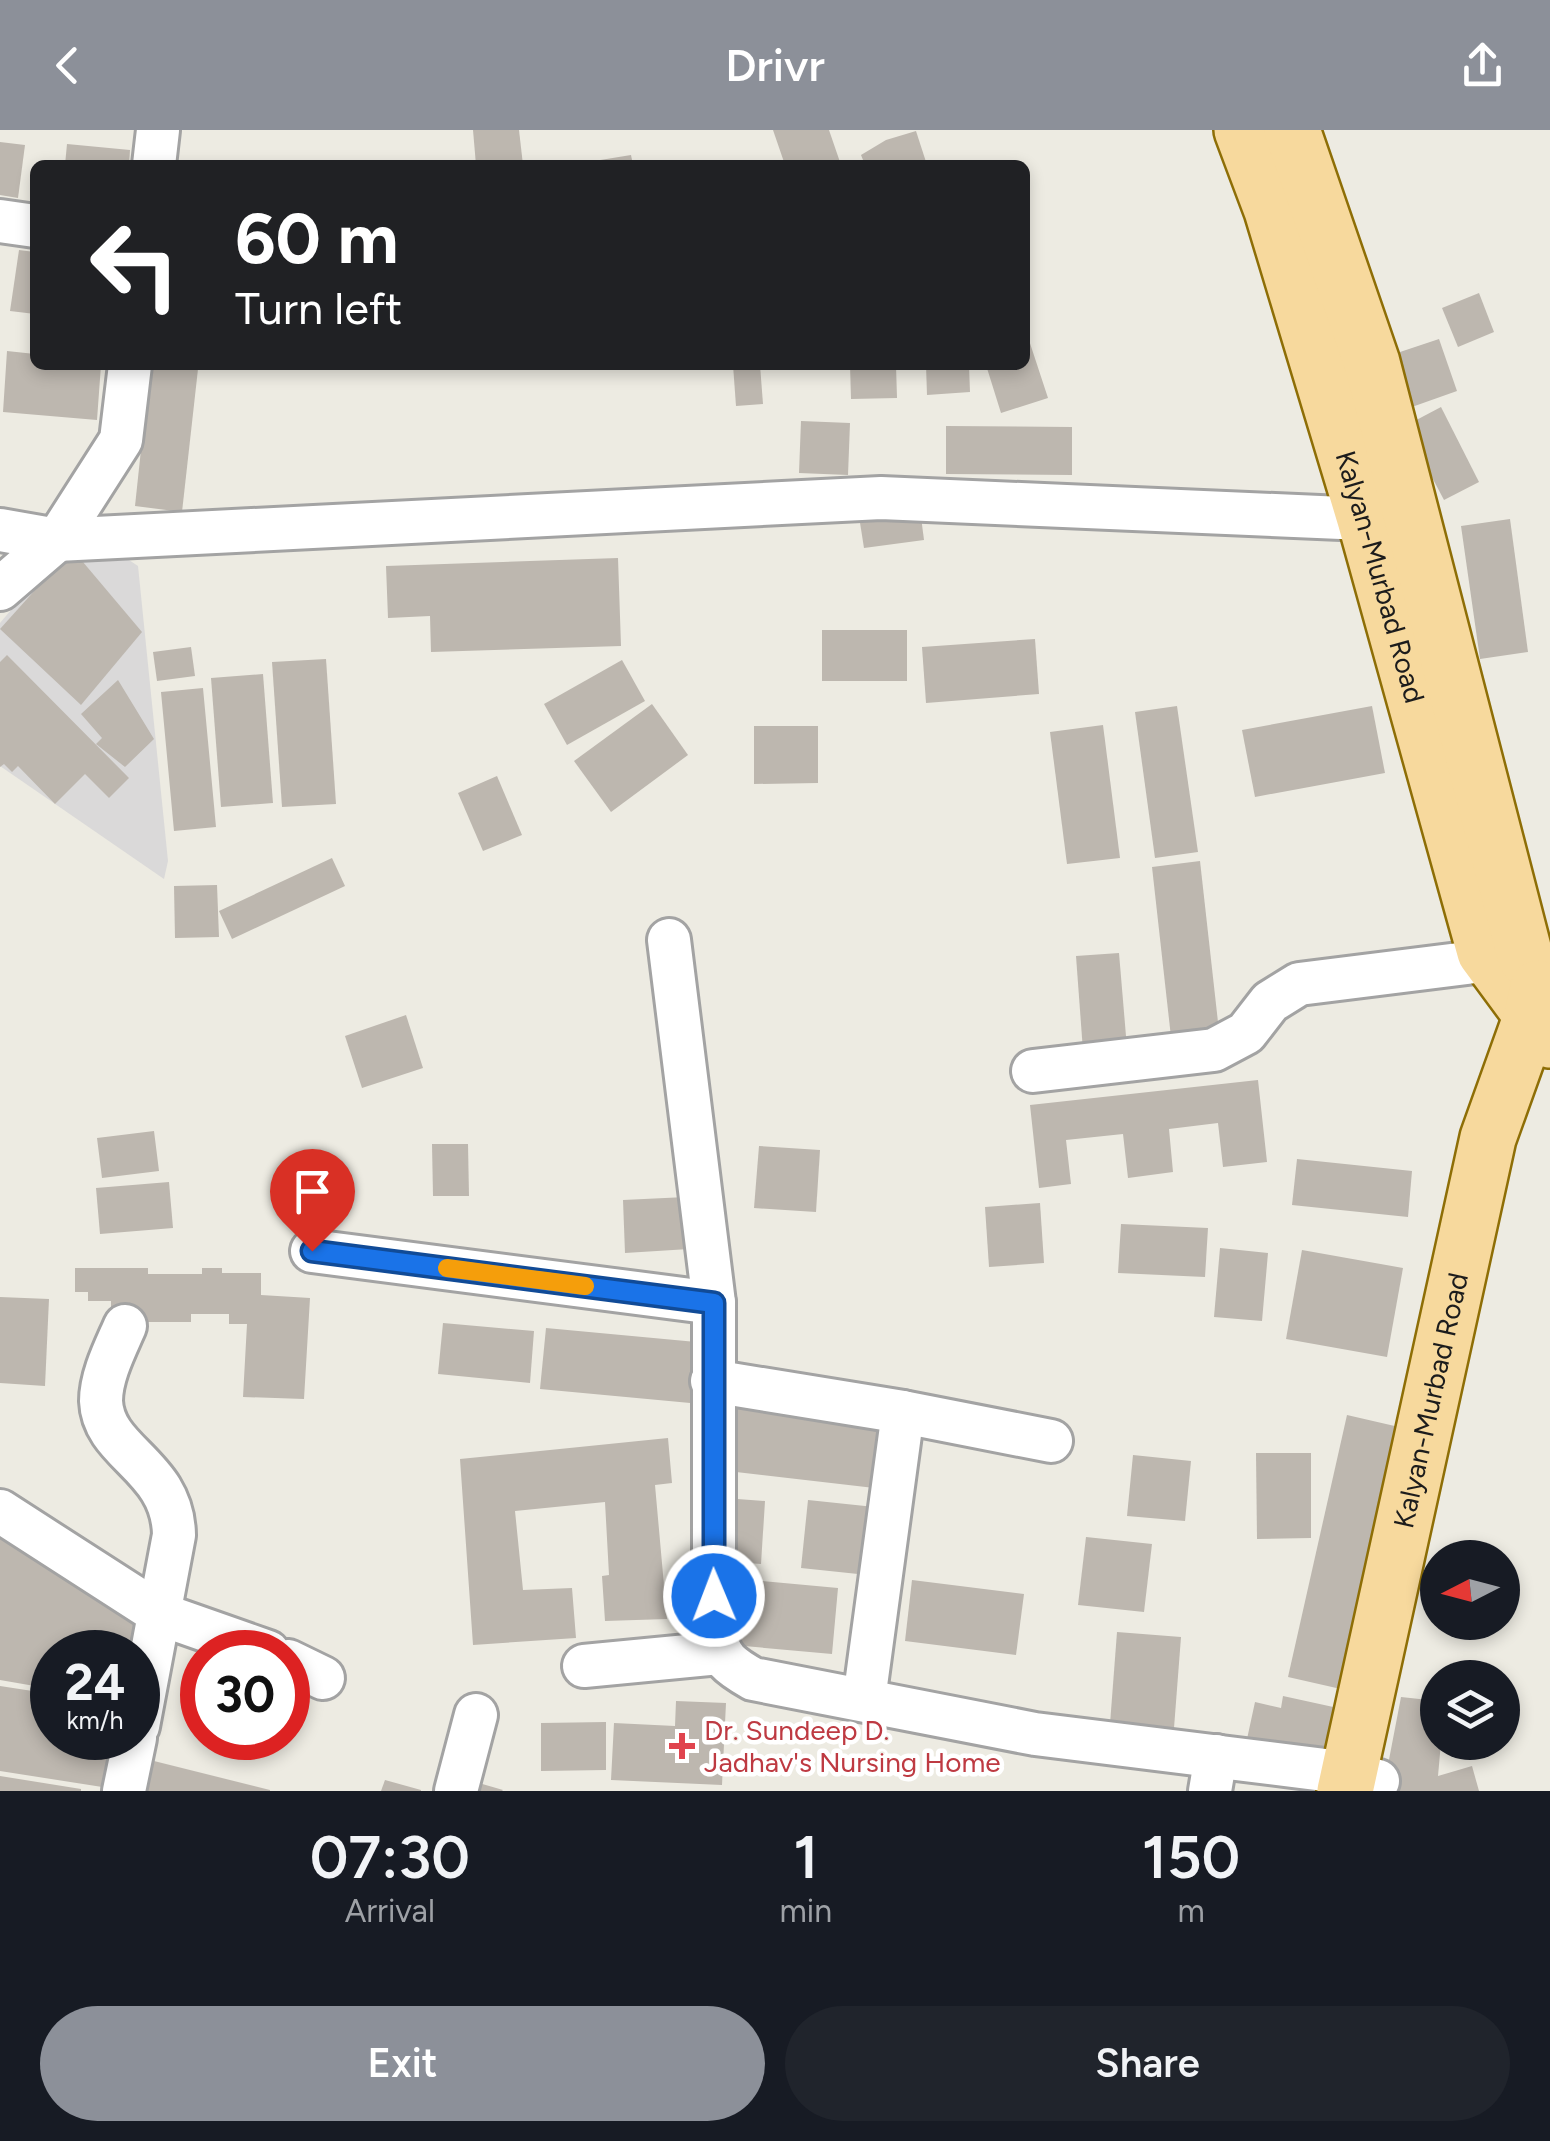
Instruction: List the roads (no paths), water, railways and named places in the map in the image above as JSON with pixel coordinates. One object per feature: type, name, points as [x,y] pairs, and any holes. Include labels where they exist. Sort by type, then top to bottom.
[{"type":"main road","name":"Kalyan-Murbad Road","points":[[1242,130],[1272,210],[1365,518],[1485,952],[1536,994]]},
{"type":"main road","name":"Kalyan-Murbad Road","points":[[1292,130],[1372,364],[1536,994],[1488,1138],[1482,1241],[1362,1784]]},
{"type":"street","points":[[155,160],[158,130]]},
{"type":"street","points":[[0,221],[30,225]]},
{"type":"street","points":[[0,589],[57,540],[122,440],[129,370]]},
{"type":"street","points":[[0,530],[57,540],[882,498],[1365,518]]},
{"type":"street","points":[[669,940],[714,1303],[714,1632],[718,1652],[728,1664],[753,1679],[1213,1774],[1362,1784]]},
{"type":"street","points":[[1033,1071],[1214,1050],[1246,1033],[1270,1002],[1300,984],[1536,994]]},
{"type":"street","points":[[312,1251],[714,1303]]},
{"type":"street","points":[[125,1326],[107,1371],[101,1402],[109,1430],[167,1496],[174,1515],[157,1630]]},
{"type":"street","points":[[712,1381],[1051,1441]]},
{"type":"street","points":[[864,1700],[903,1412]]},
{"type":"street","points":[[0,1510],[160,1614],[205,1630]]},
{"type":"street","points":[[584,1666],[718,1652]]},
{"type":"street","points":[[456,1791],[476,1715]]},
{"type":"street","points":[[124,1791],[130,1760]]},
{"type":"place","name":"Dr. Sundeep D. Jadhav's Nursing Home","points":[[682,1746]]}]
